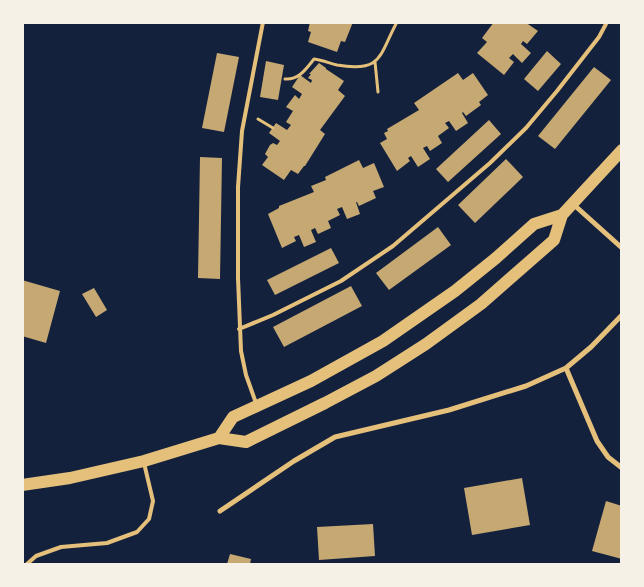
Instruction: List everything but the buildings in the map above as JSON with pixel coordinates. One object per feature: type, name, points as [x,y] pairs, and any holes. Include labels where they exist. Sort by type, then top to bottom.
[{"type":"main road","points":[[22,485],[70,478],[144,461],[219,438],[246,442],[376,376],[426,344],[481,304],[554,240],[562,215],[622,150]]},
{"type":"main road","points":[[219,438],[233,417],[311,381],[383,341],[455,291],[534,224],[562,215]]},
{"type":"street","points":[[573,203],[622,248]]},
{"type":"street","points":[[220,511],[294,461],[335,437],[449,410],[526,386],[566,368],[591,347],[622,315]]},
{"type":"street","points":[[566,368],[596,441],[608,458],[622,468]]},
{"type":"lane","points":[[257,407],[246,376],[241,352],[238,187],[242,131],[263,22]]},
{"type":"lane","points":[[240,329],[273,316],[341,281],[393,246],[490,163],[526,128],[563,84],[599,37],[608,22]]},
{"type":"lane","points":[[28,564],[36,556],[61,547],[107,544],[136,532],[149,519],[153,501],[144,461]]},
{"type":"path","points":[[285,79],[295,79],[314,59],[349,66],[364,66],[375,62],[383,52],[397,22]]},
{"type":"path","points":[[375,62],[378,92]]},
{"type":"path","points":[[258,118],[273,128]]}]
